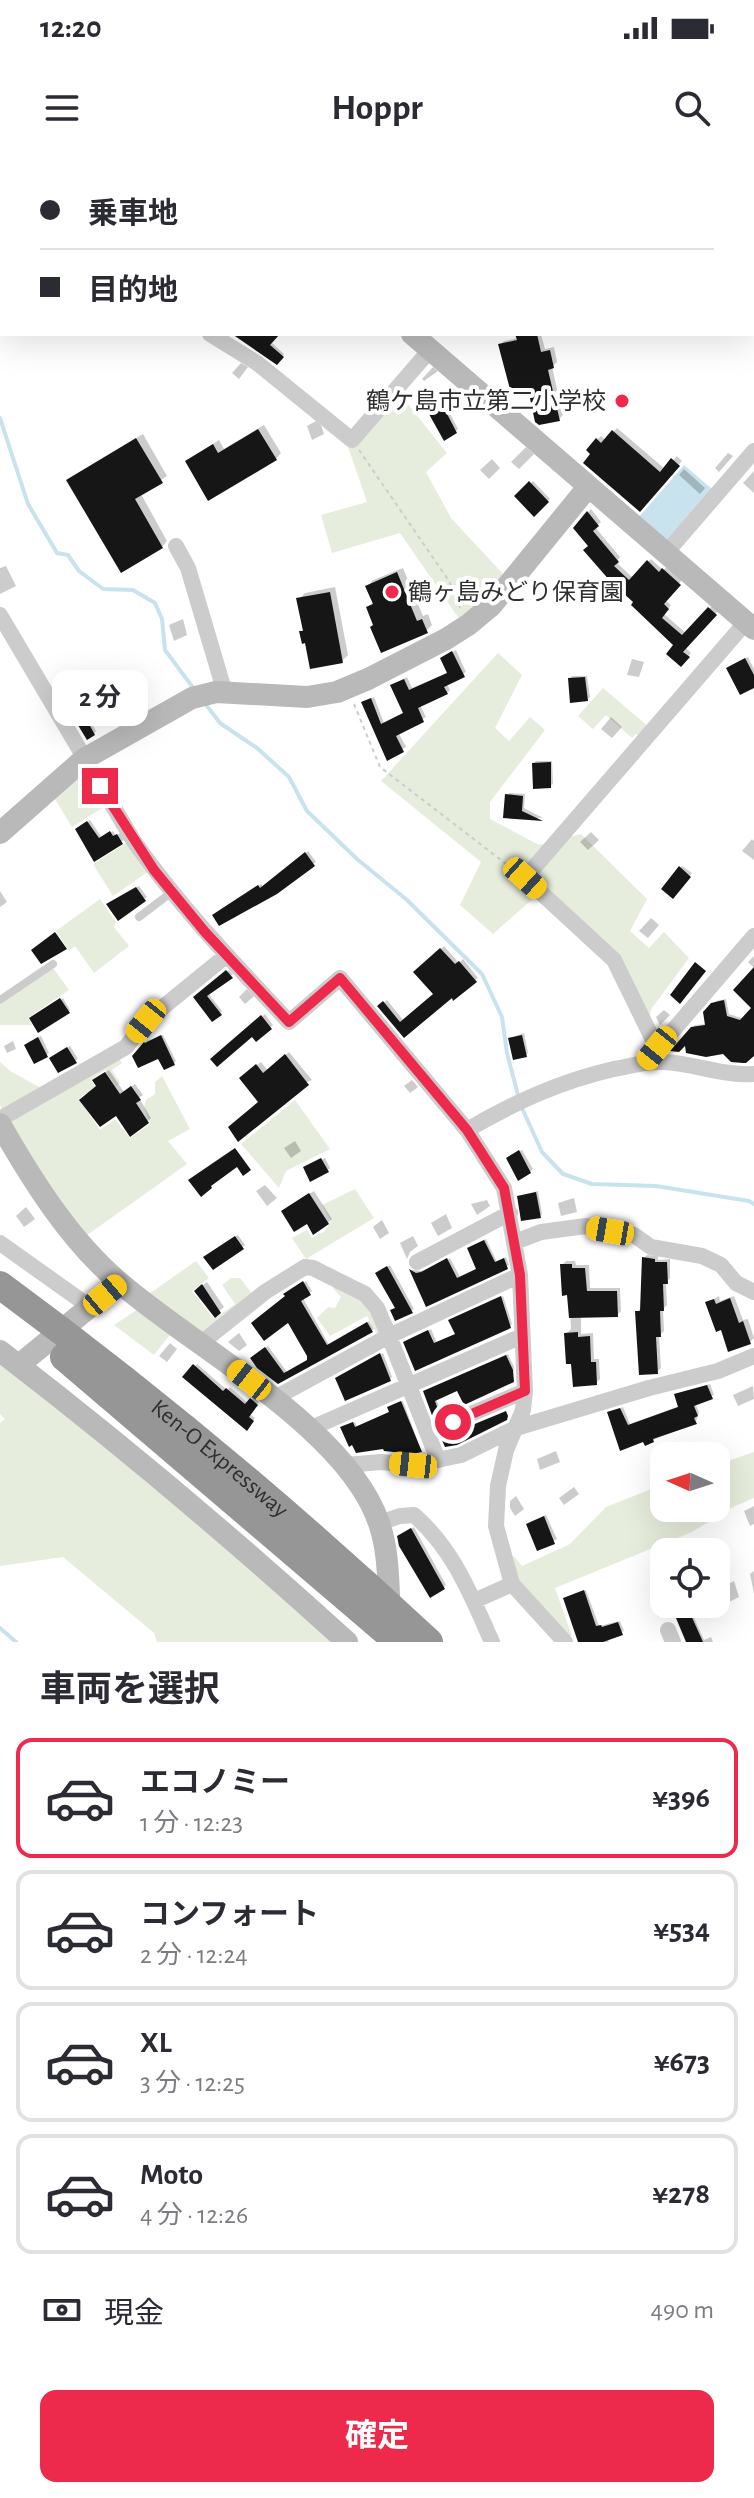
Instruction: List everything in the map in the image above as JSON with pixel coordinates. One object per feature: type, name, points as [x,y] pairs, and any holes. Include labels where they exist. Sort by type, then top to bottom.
[{"type":"highway","name":"Ken-O Expressway","points":[[0,1285],[32,1320],[227,1463],[357,1590],[397,1642]]},
{"type":"highway","name":"Ken-O Expressway","points":[[0,1308],[32,1320]]},
{"type":"highway","name":"Ken-O Expressway","points":[[357,1590],[429,1642]]},
{"type":"street","points":[[213,336],[257,363],[352,440],[430,350]]},
{"type":"street","points":[[414,336],[751,625],[525,878],[614,960],[657,1048]]},
{"type":"street","points":[[666,553],[754,451]]},
{"type":"street","points":[[0,833],[84,759],[192,698],[225,693],[307,697],[347,688],[468,625],[491,606],[588,487]]},
{"type":"street","points":[[176,546],[188,568],[225,693]]},
{"type":"street","points":[[0,615],[133,840],[172,892],[227,955],[289,1022],[340,978],[467,1130],[497,1174],[510,1213],[520,1275],[525,1391],[498,1486],[496,1526],[512,1584],[565,1642]]},
{"type":"street","points":[[646,1062],[754,936]]},
{"type":"street","points":[[227,955],[146,1021],[126,1047],[0,1121],[29,1174],[83,1245],[119,1283],[273,1399],[346,1465],[363,1489],[379,1523],[387,1558],[390,1616],[397,1642]]},
{"type":"street","points":[[467,1130],[543,1090],[646,1062],[665,1062],[714,1073],[754,1074]]},
{"type":"street","points":[[417,1262],[510,1213]]},
{"type":"street","points":[[515,1242],[541,1232],[586,1226],[634,1235],[651,1247],[702,1256],[721,1265],[736,1283],[754,1292]]},
{"type":"street","points":[[0,1243],[90,1307]]},
{"type":"street","points":[[201,1343],[265,1292],[305,1267],[313,1268],[372,1300],[438,1460]]},
{"type":"street","points":[[273,1399],[389,1336],[520,1275]]},
{"type":"street","points":[[19,1365],[119,1283]]},
{"type":"street","points":[[309,1429],[522,1336]]},
{"type":"street","points":[[0,1351],[278,1579],[347,1642]]},
{"type":"street","points":[[346,1465],[381,1462],[413,1465],[461,1455],[516,1428],[718,1371],[754,1356]]},
{"type":"street","points":[[428,1432],[525,1391]]},
{"type":"street","points":[[379,1523],[414,1515],[433,1531],[448,1551],[492,1642]]},
{"type":"street","points":[[474,1601],[512,1584]]},
{"type":"lane","points":[[139,917],[172,892]]},
{"type":"lane","points":[[0,1000],[53,964]]},
{"type":"path","points":[[352,440],[449,581],[468,625]]},
{"type":"path","points":[[347,688],[380,767],[525,878]]},
{"type":"green space","points":[[403,398],[447,453],[426,472],[451,518],[505,576],[483,602],[460,620],[400,533],[332,553],[321,515],[367,502],[346,441],[376,422]]},
{"type":"green space","points":[[498,653],[522,675],[495,728],[509,741],[530,717],[545,730],[490,802],[490,819],[539,845],[581,834],[647,899],[630,931],[649,948],[664,932],[689,958],[652,1008],[644,1029],[610,963],[535,897],[493,934],[460,905],[481,862],[381,781]]},
{"type":"green space","points":[[603,688],[650,728],[641,738],[636,734],[632,738],[606,715],[593,729],[578,716]]},
{"type":"green space","points":[[84,769],[107,805],[72,827],[52,794]]},
{"type":"green space","points":[[128,842],[149,871],[113,896],[93,864]]},
{"type":"green space","points":[[100,899],[116,922],[114,927],[129,946],[94,973],[75,946],[69,951],[56,931]]},
{"type":"green space","points":[[53,968],[69,990],[28,1018],[32,1025],[0,1025],[0,1005]]},
{"type":"green space","points":[[118,1057],[122,1063],[112,1070],[120,1083],[116,1086],[105,1070],[91,1080],[98,1091],[79,1099],[100,1130],[115,1119],[130,1138],[150,1124],[144,1107],[146,1100],[155,1094],[155,1082],[162,1076],[190,1129],[168,1141],[187,1164],[83,1238],[6,1123]]},
{"type":"green space","points":[[0,1062],[41,1088],[2,1111],[0,1105]]},
{"type":"green space","points":[[295,1100],[330,1149],[286,1171],[279,1188],[241,1144]]},
{"type":"green space","points":[[355,1189],[374,1218],[306,1259],[292,1238],[307,1230],[312,1238],[325,1231],[331,1221],[322,1205]]},
{"type":"green space","points":[[196,1261],[209,1278],[192,1291],[214,1319],[235,1304],[222,1285],[231,1278],[240,1278],[254,1296],[203,1337],[146,1296]]},
{"type":"green space","points":[[335,1284],[362,1298],[381,1330],[378,1336],[367,1316],[330,1336],[317,1318],[328,1307],[335,1308],[341,1297],[333,1288]]},
{"type":"green space","points":[[141,1307],[173,1331],[154,1355],[114,1325]]},
{"type":"green space","points":[[0,1363],[342,1642],[157,1642],[154,1633],[63,1557],[0,1566],[0,1423],[5,1419],[0,1414]]},
{"type":"green space","points":[[754,1452],[754,1498],[730,1509],[730,1460]]},
{"type":"green space","points":[[650,1490],[650,1522],[708,1522],[677,1538],[650,1538],[650,1549],[555,1588],[572,1636],[553,1641],[517,1598],[502,1566],[514,1556],[522,1566],[570,1544],[606,1507]]},
{"type":"water","points":[[684,465],[712,489],[666,542],[638,518]]},
{"type":"building","points":[[235,336],[278,336],[270,345],[284,357],[277,365]]},
{"type":"building","points":[[516,336],[537,336],[541,352],[550,350],[554,368],[548,370],[560,421],[539,425],[535,422],[528,389],[511,393],[498,344],[517,340]]},
{"type":"building","points":[[434,389],[457,433],[444,441],[420,398]]},
{"type":"building","points":[[258,429],[277,460],[208,501],[185,461],[213,444],[218,453]]},
{"type":"building","points":[[612,430],[660,472],[671,458],[680,466],[640,512],[583,463],[590,454],[586,450],[596,438],[601,443]]},
{"type":"building","points":[[136,438],[163,483],[135,499],[163,548],[121,573],[66,480]]},
{"type":"building","points":[[529,481],[549,502],[534,517],[514,496]]},
{"type":"building","points":[[587,511],[599,526],[593,531],[619,562],[614,566],[629,580],[647,560],[659,572],[662,568],[681,585],[664,604],[669,609],[662,618],[682,635],[708,607],[717,615],[683,652],[690,657],[681,667],[666,654],[673,645],[631,605],[633,602],[583,550],[588,546],[573,528]]},
{"type":"building","points":[[397,572],[417,621],[422,619],[428,633],[381,653],[370,627],[373,625],[366,607],[373,604],[365,586]]},
{"type":"building","points":[[330,592],[343,663],[310,669],[305,643],[302,644],[299,631],[303,631],[296,598]]},
{"type":"building","points":[[452,651],[465,677],[444,687],[448,694],[418,708],[424,722],[396,736],[404,752],[387,761],[361,702],[371,698],[381,724],[403,713],[390,685],[404,679],[409,690],[447,673],[440,658]]},
{"type":"building","points":[[745,658],[754,675],[754,688],[740,695],[726,668]]},
{"type":"building","points":[[585,677],[588,701],[570,703],[568,678]]},
{"type":"building","points":[[71,691],[95,735],[87,740],[61,697]]},
{"type":"building","points":[[551,762],[551,788],[533,789],[532,763]]},
{"type":"building","points":[[505,794],[523,796],[522,811],[543,821],[503,818]]},
{"type":"building","points":[[87,821],[99,838],[110,831],[113,836],[117,834],[123,844],[94,862],[75,829]]},
{"type":"building","points":[[305,852],[315,866],[277,894],[219,926],[212,915],[258,885],[260,888]]},
{"type":"building","points":[[679,866],[691,877],[673,899],[661,889]]},
{"type":"building","points":[[136,887],[146,901],[118,921],[106,904]]},
{"type":"building","points":[[55,932],[67,949],[41,964],[31,950]]},
{"type":"building","points":[[440,948],[455,964],[459,961],[477,982],[453,1001],[452,998],[404,1038],[377,1006],[383,1001],[400,1022],[433,994],[413,972]]},
{"type":"building","points":[[695,962],[706,971],[680,1004],[670,995]]},
{"type":"building","points":[[754,967],[754,1056],[743,1063],[731,1062],[723,1054],[706,1057],[686,1053],[685,1046],[679,1052],[670,1051],[691,1027],[705,1025],[703,1012],[711,1003],[724,1000],[727,1016],[740,1020],[751,1008],[733,990]]},
{"type":"building","points":[[226,970],[233,978],[207,996],[222,1015],[212,1022],[193,997]]},
{"type":"building","points":[[60,998],[70,1013],[38,1033],[29,1018]]},
{"type":"building","points":[[261,1015],[272,1029],[256,1042],[252,1037],[217,1067],[210,1059]]},
{"type":"building","points":[[161,1035],[175,1065],[164,1070],[158,1059],[138,1068],[132,1056],[144,1042]]},
{"type":"building","points":[[522,1035],[527,1057],[513,1060],[508,1038]]},
{"type":"building","points":[[38,1037],[48,1057],[34,1064],[24,1045]]},
{"type":"building","points":[[67,1047],[77,1063],[58,1073],[49,1058]]},
{"type":"building","points":[[285,1054],[309,1085],[238,1142],[228,1127],[258,1102],[239,1078],[256,1064],[263,1073]]},
{"type":"building","points":[[105,1072],[120,1094],[131,1086],[141,1100],[136,1103],[149,1123],[130,1137],[116,1116],[100,1127],[79,1100],[96,1086],[92,1080]]},
{"type":"building","points":[[235,1148],[251,1170],[243,1176],[237,1167],[201,1197],[188,1180]]},
{"type":"building","points":[[519,1150],[531,1173],[518,1181],[506,1158]]},
{"type":"building","points":[[321,1158],[329,1172],[310,1182],[303,1167]]},
{"type":"building","points":[[536,1192],[541,1218],[521,1221],[517,1196]]},
{"type":"building","points":[[309,1193],[329,1224],[313,1235],[307,1224],[294,1232],[281,1211]]},
{"type":"building","points":[[235,1236],[244,1249],[213,1270],[203,1257]]},
{"type":"building","points":[[484,1240],[495,1262],[504,1258],[508,1269],[426,1307],[409,1269],[421,1272],[447,1258],[457,1278],[476,1269],[467,1248]]},
{"type":"building","points":[[642,1257],[667,1262],[668,1284],[663,1284],[664,1311],[660,1311],[661,1337],[656,1337],[658,1374],[639,1375],[635,1311],[640,1311]]},
{"type":"building","points":[[560,1264],[585,1268],[587,1291],[617,1291],[618,1317],[569,1318],[567,1295],[562,1296]]},
{"type":"building","points":[[387,1266],[413,1313],[395,1321],[390,1310],[395,1308],[375,1273]]},
{"type":"building","points":[[303,1281],[311,1295],[301,1301],[327,1345],[367,1322],[373,1332],[278,1384],[257,1368],[250,1358],[265,1347],[284,1373],[307,1360],[307,1356],[288,1323],[264,1341],[251,1323],[285,1296],[283,1294]]},
{"type":"building","points":[[202,1284],[221,1313],[215,1318],[194,1291]]},
{"type":"building","points":[[501,1296],[511,1328],[415,1371],[403,1342],[428,1330],[434,1343],[455,1334],[448,1320]]},
{"type":"building","points":[[730,1298],[751,1344],[728,1352],[721,1330],[716,1332],[705,1302],[714,1299],[716,1304]]},
{"type":"building","points":[[578,1332],[578,1337],[590,1336],[591,1362],[596,1362],[597,1385],[573,1387],[571,1364],[566,1364],[564,1333]]},
{"type":"building","points":[[380,1353],[391,1381],[345,1401],[335,1378]]},
{"type":"building","points":[[506,1355],[513,1370],[514,1382],[464,1405],[457,1391],[435,1401],[440,1415],[433,1418],[423,1391]]},
{"type":"building","points":[[193,1364],[223,1391],[226,1388],[245,1404],[250,1398],[258,1405],[249,1417],[254,1421],[247,1431],[182,1377]]},
{"type":"building","points":[[707,1385],[713,1399],[694,1406],[697,1424],[653,1439],[654,1442],[645,1446],[643,1442],[620,1451],[607,1412],[620,1408],[628,1425],[678,1407],[674,1394]]},
{"type":"building","points":[[401,1401],[422,1452],[412,1454],[383,1449],[356,1453],[352,1445],[349,1447],[340,1427],[353,1422],[355,1427],[389,1412],[387,1407]]},
{"type":"building","points":[[506,1411],[507,1420],[457,1445],[445,1447],[441,1438]]},
{"type":"building","points":[[544,1516],[555,1544],[537,1551],[526,1524]]},
{"type":"building","points":[[411,1528],[445,1589],[430,1598],[399,1546],[397,1536]]},
{"type":"building","points":[[584,1590],[596,1626],[618,1622],[623,1635],[603,1642],[578,1642],[563,1598]]},
{"type":"building","points":[[676,1618],[692,1618],[703,1642],[686,1642]]},
{"type":"waterway","points":[[0,418],[28,504],[57,553],[68,555],[79,571],[103,589],[133,590],[155,603],[162,619],[165,650],[194,689]]},
{"type":"waterway","points":[[204,702],[220,723],[257,748],[289,777],[307,811],[357,859],[407,900],[482,974],[502,1017],[507,1053],[519,1099]]},
{"type":"waterway","points":[[522,1108],[542,1152],[563,1174],[592,1184],[656,1186],[754,1204]]},
{"type":"waterway","points":[[0,1628],[16,1642]]},
{"type":"place","name":"鶴ケ島市立第二小学校","points":[[622,401]]},
{"type":"place","name":"鶴ヶ島みどり保育園","points":[[392,592]]},
{"type":"route","points":[[100,786],[154,870],[205,932],[289,1022],[340,978],[467,1130],[497,1174],[504,1188],[520,1275],[525,1391],[453,1422]]}]
